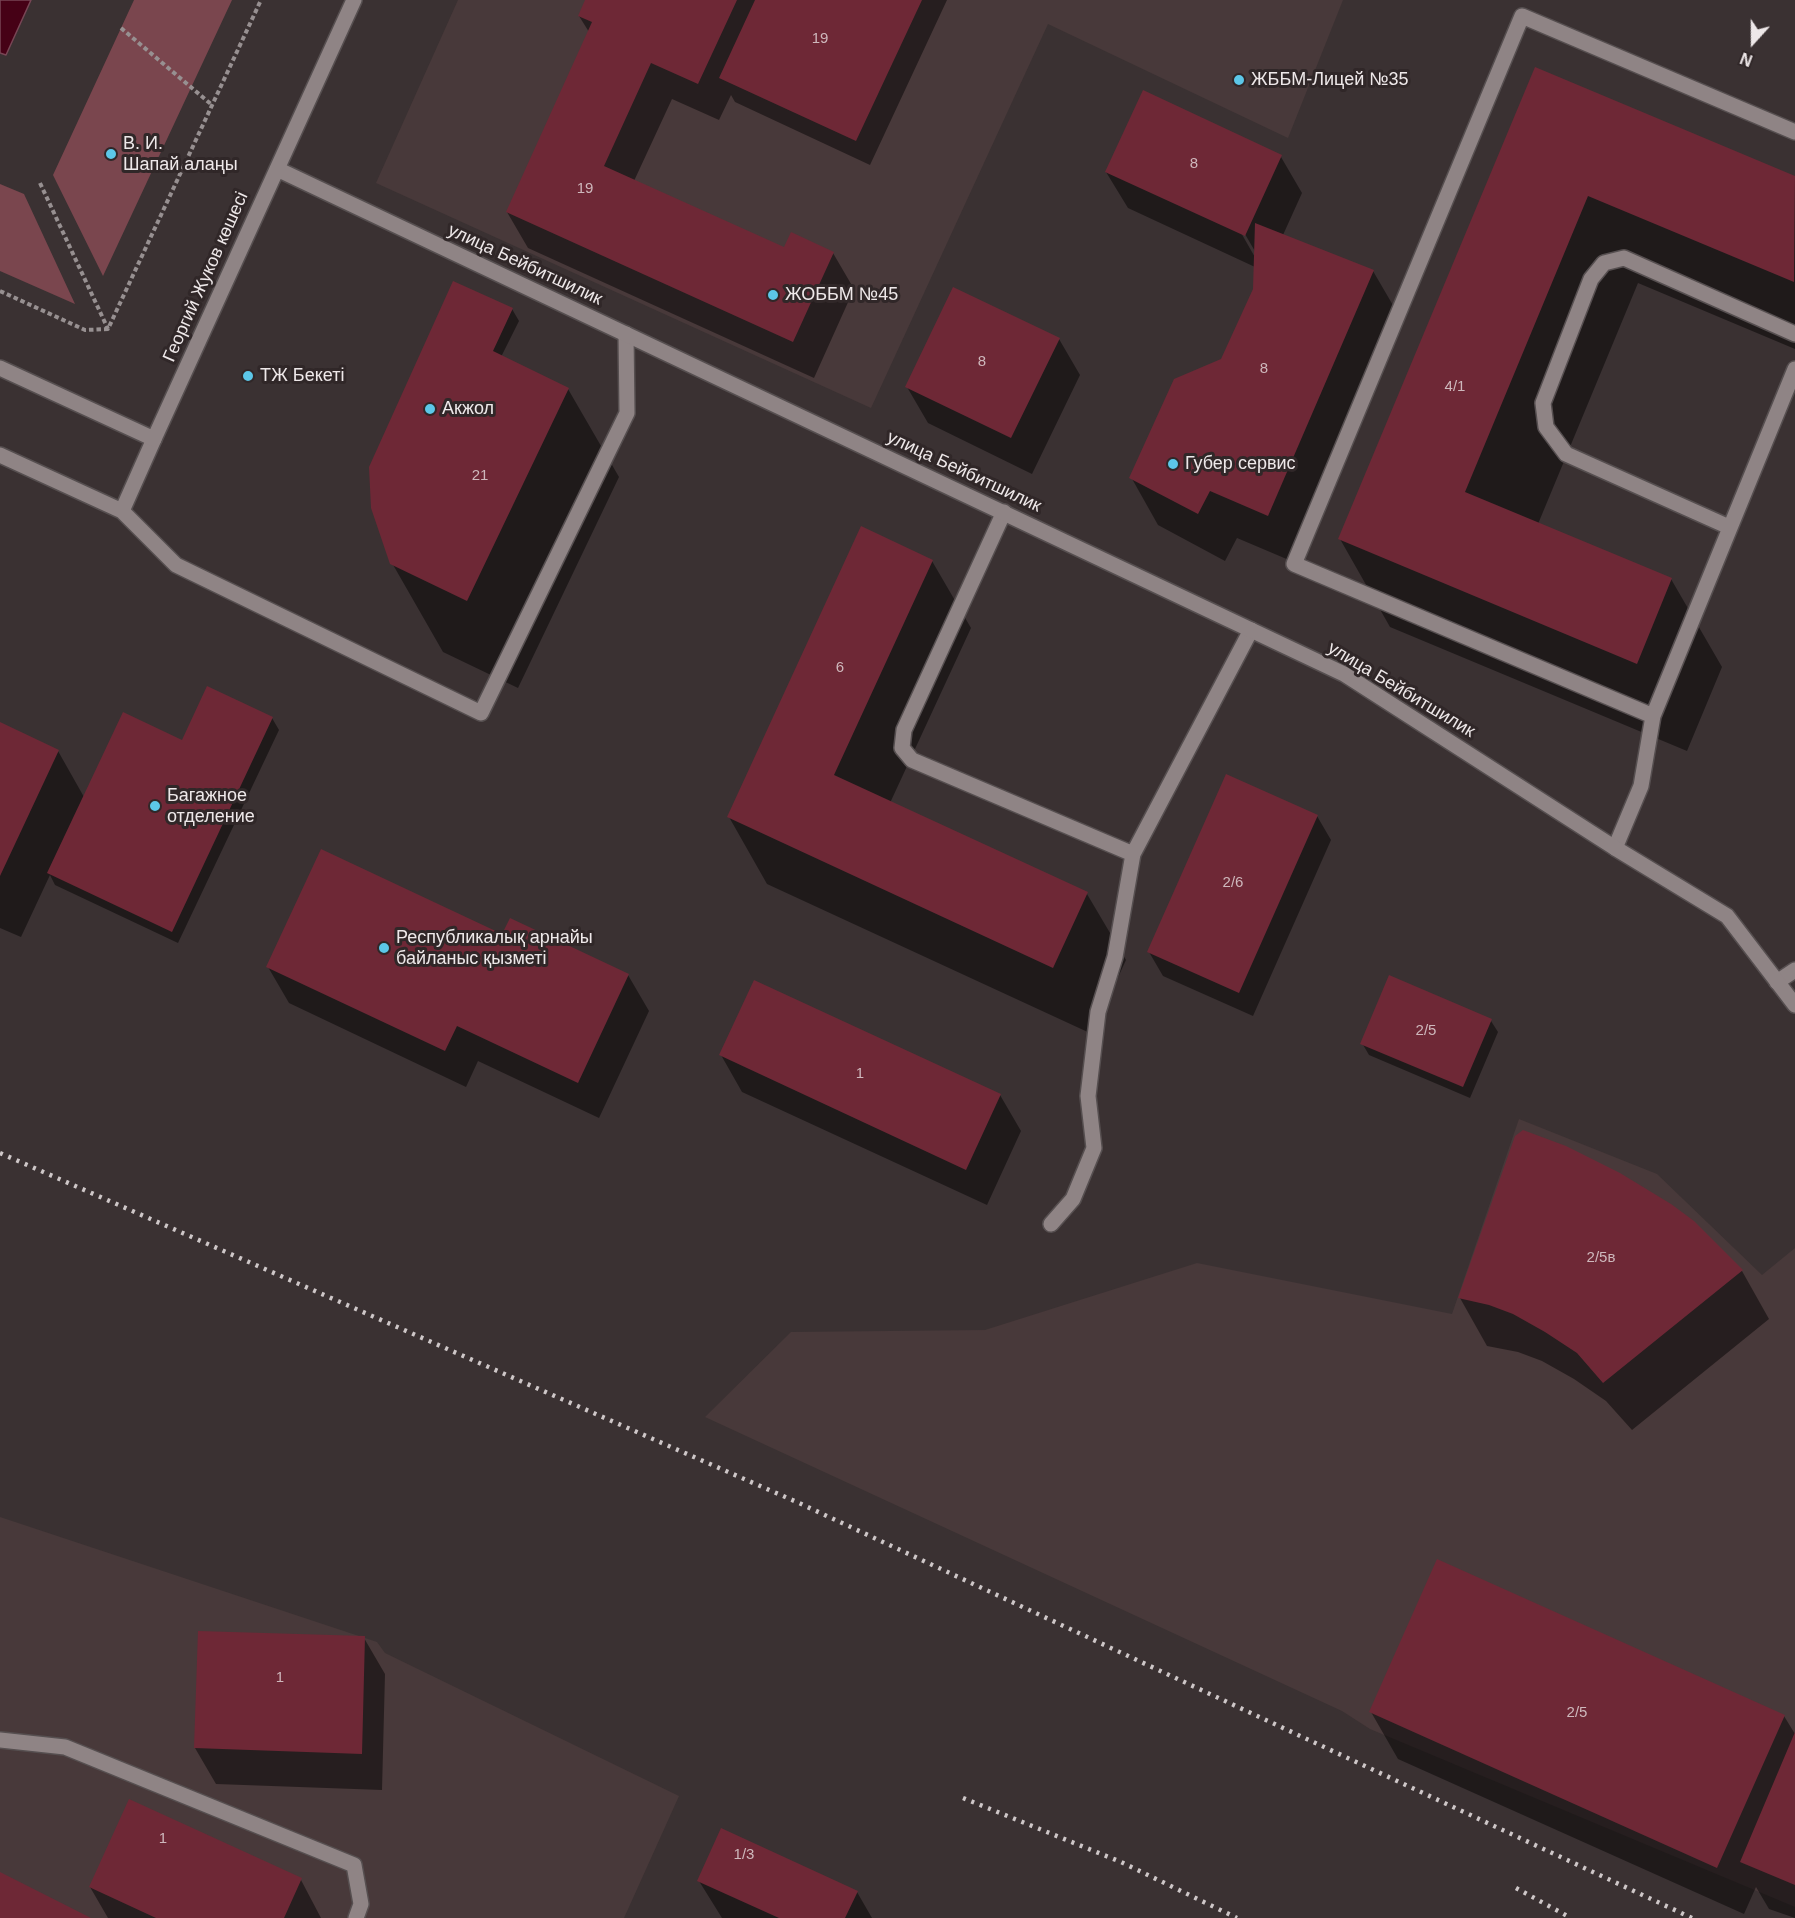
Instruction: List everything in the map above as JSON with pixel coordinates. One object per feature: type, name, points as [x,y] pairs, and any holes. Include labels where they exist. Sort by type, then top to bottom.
[{"type":"street","name":"Георгий Жуков көшесі","points":[[122,511],[354,0]]},
{"type":"street","points":[[1653,716],[1294,564],[1522,16],[1795,132]]},
{"type":"street","name":"улица Бейбитшилик","points":[[277,169],[1344,674],[1615,848],[1727,916],[1795,1005]]},
{"type":"street","points":[[1729,527],[1566,454],[1546,427],[1543,403],[1591,279],[1604,263],[1624,258],[1795,334]]},
{"type":"street","points":[[0,455],[122,511],[176,565],[481,713],[627,413],[626,334]]},
{"type":"street","points":[[0,368],[154,439]]},
{"type":"street","points":[[1615,848],[1641,786],[1653,716],[1795,369]]},
{"type":"street","points":[[1004,512],[904,730],[902,748],[912,760],[1133,854]]},
{"type":"street","points":[[1050,1224],[1073,1199],[1094,1148],[1088,1096],[1098,1012],[1115,957],[1133,854],[1251,630]]},
{"type":"street","points":[[1777,982],[1795,970]]},
{"type":"street","points":[[0,1740],[65,1747],[354,1865],[361,1904],[356,1918]]},
{"type":"path","points":[[108,329],[261,0]]},
{"type":"path","points":[[122,28],[212,105]]},
{"type":"path","points":[[40,183],[108,329]]},
{"type":"path","points":[[0,291],[85,330],[108,329]]},
{"type":"shaded area","points":[[0,0],[31,0],[6,55],[0,53]]},
{"type":"shaded area","points":[[134,0],[232,0],[103,276],[53,175]]},
{"type":"shaded area","name":"ЖОББМ №45","points":[[458,0],[1343,0],[1288,138],[1048,24],[871,408],[376,183]]},
{"type":"shaded area","points":[[0,184],[24,194],[75,304],[0,271]]},
{"type":"shaded area","points":[[1519,1119],[1657,1174],[1762,1275],[1795,1248],[1795,1907],[1370,1729],[1342,1711],[705,1417],[791,1332],[985,1330],[1197,1263],[1452,1314]]},
{"type":"shaded area","points":[[0,1517],[377,1642],[385,1653],[679,1796],[624,1918],[0,1918]]},
{"type":"building","points":[[585,0],[737,0],[698,84],[651,63],[604,166],[784,247],[791,232],[834,252],[793,342],[506,212],[592,22],[578,16]]},
{"type":"building","points":[[755,0],[922,0],[856,141],[719,78]]},
{"type":"building","points":[[1535,67],[1795,176],[1794,282],[1588,196],[1465,492],[1672,578],[1637,664],[1338,539]]},
{"type":"building","points":[[1143,90],[1282,155],[1245,236],[1105,172]]},
{"type":"building","points":[[1255,223],[1374,270],[1268,516],[1210,491],[1198,514],[1129,478],[1174,379],[1221,359],[1253,289]]},
{"type":"building","points":[[453,281],[513,308],[493,351],[569,388],[467,601],[390,564],[371,508],[369,467]]},
{"type":"building","points":[[953,287],[1060,338],[1011,438],[905,387]]},
{"type":"building","points":[[861,526],[933,560],[834,775],[1088,892],[1053,968],[727,817]]},
{"type":"building","name":"Багажное отделение","points":[[207,686],[273,717],[172,932],[47,873],[123,712],[182,740]]},
{"type":"building","points":[[0,722],[59,750],[0,876]]},
{"type":"building","points":[[1226,774],[1318,815],[1239,993],[1147,952]]},
{"type":"building","points":[[321,849],[502,934],[510,918],[629,974],[578,1083],[457,1026],[445,1051],[266,967]]},
{"type":"building","points":[[1389,975],[1492,1019],[1463,1087],[1360,1044]]},
{"type":"building","points":[[754,980],[1001,1094],[966,1170],[719,1055]]},
{"type":"building","points":[[1523,1130],[1566,1146],[1620,1173],[1671,1204],[1694,1221],[1743,1270],[1603,1383],[1577,1353],[1545,1332],[1513,1314],[1489,1305],[1458,1298],[1515,1136]]},
{"type":"building","points":[[1437,1559],[1785,1715],[1717,1868],[1369,1712]]},
{"type":"building","points":[[198,1631],[365,1636],[362,1754],[194,1748]]},
{"type":"building","points":[[1795,1732],[1795,1885],[1740,1862]]},
{"type":"building","points":[[129,1799],[302,1878],[284,1918],[156,1918],[89,1887]]},
{"type":"building","points":[[721,1828],[858,1891],[845,1918],[779,1918],[697,1881]]},
{"type":"building","points":[[0,1872],[91,1918],[0,1918]]},
{"type":"railway","points":[[0,1153],[799,1503],[1692,1918]]},
{"type":"railway","points":[[963,1798],[1121,1862],[1237,1918]]},
{"type":"railway","points":[[1516,1888],[1571,1918]]},
{"type":"place","name":"ЖББМ-Лицей №35","points":[[1239,80]]},
{"type":"place","name":"В. И. Шапай алаңы","points":[[111,154]]},
{"type":"place","name":"ЖОББМ №45","points":[[773,295]]},
{"type":"place","name":"ТЖ Бекеті","points":[[248,376]]},
{"type":"place","name":"Акжол","points":[[430,409]]},
{"type":"place","name":"Губер сервис","points":[[1173,464]]},
{"type":"place","name":"Багажное отделение","points":[[155,806]]},
{"type":"place","name":"Республикалық арнайы байланыс қызметі","points":[[384,948]]}]
